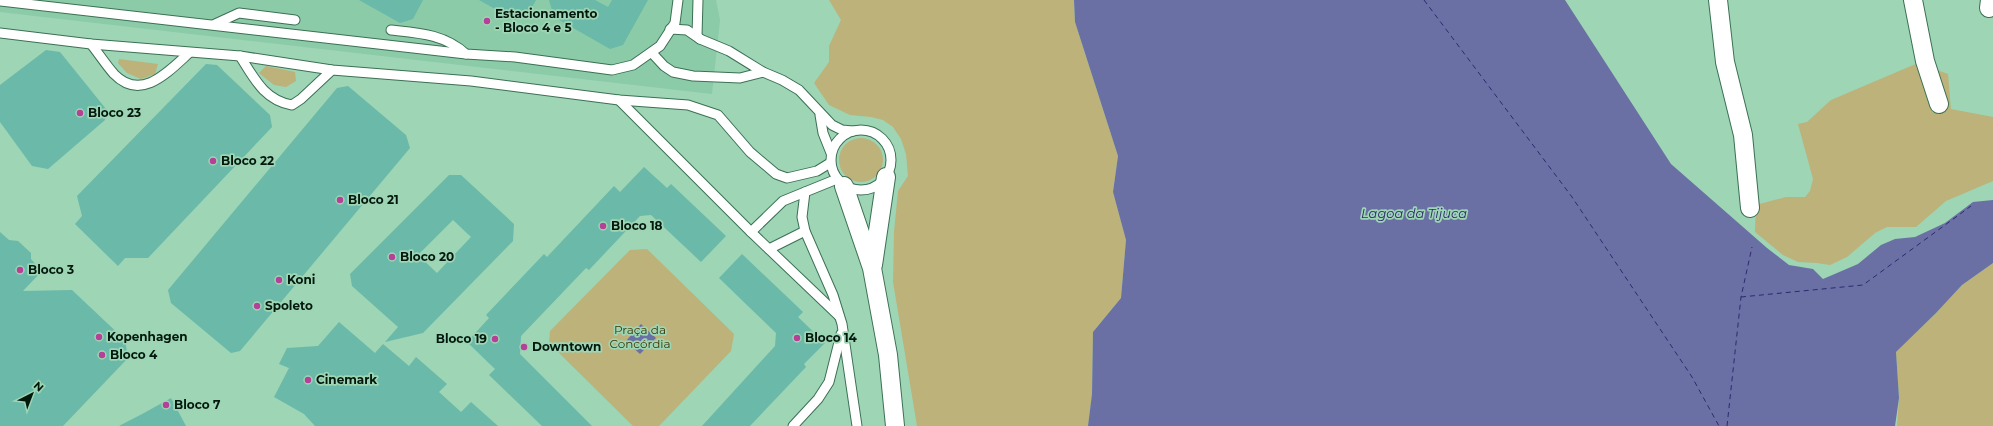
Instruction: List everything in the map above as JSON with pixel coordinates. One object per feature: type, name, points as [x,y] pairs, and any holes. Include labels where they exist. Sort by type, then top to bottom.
[{"type":"street","points":[[1718,0],[1725,62],[1742,135],[1750,208]]},
{"type":"street","points":[[1914,0],[1926,62],[1939,104]]},
{"type":"street","points":[[872,268],[886,177]]},
{"type":"street","points":[[840,183],[872,268],[888,355],[896,426]]},
{"type":"lane","points":[[0,1],[466,54],[515,57],[612,70],[634,65],[660,46],[670,28],[675,23],[678,0]]},
{"type":"lane","points":[[698,0],[697,36],[700,39]]},
{"type":"lane","points":[[214,25],[240,13],[295,20]]},
{"type":"lane","points":[[670,28],[687,30],[700,39],[729,50],[763,72],[799,90],[820,115],[832,125],[842,130],[863,130],[873,132],[882,138],[888,147],[891,157],[891,167],[886,177],[880,184],[867,190],[852,190],[840,183],[830,158],[820,115]]},
{"type":"lane","points":[[392,30],[431,35],[448,40],[466,54]]},
{"type":"lane","points":[[0,33],[91,44],[240,56],[332,70],[471,81],[618,100],[688,105],[718,115],[750,152],[776,174],[788,178],[817,171],[830,158],[838,139],[853,130]]},
{"type":"lane","points":[[91,44],[115,75],[130,85],[143,86],[162,77],[189,53]]},
{"type":"lane","points":[[652,53],[664,66],[673,72],[693,76],[740,78],[763,72]]},
{"type":"lane","points":[[240,56],[268,95],[280,103],[292,105],[301,99],[332,70]]},
{"type":"lane","points":[[618,100],[750,232],[839,316]]},
{"type":"lane","points":[[750,232],[783,201],[805,192],[840,183]]},
{"type":"lane","points":[[805,192],[802,216],[805,231],[833,295],[839,316],[857,426]]},
{"type":"lane","points":[[769,249],[805,231]]},
{"type":"lane","points":[[793,426],[818,399],[829,382],[842,330]]},
{"type":"shaded area","points":[[0,0],[716,0],[720,20],[712,94],[0,12]]},
{"type":"green space","points":[[829,0],[1074,0],[1075,22],[1118,156],[1113,192],[1126,240],[1121,298],[1093,332],[1092,394],[1088,426],[917,426],[893,282],[894,232],[898,191],[908,176],[906,154],[901,139],[893,127],[883,120],[850,115],[829,105],[814,83],[829,62],[829,46],[841,20]]},
{"type":"green space","points":[[119,59],[158,64],[155,74],[141,79],[127,73],[118,63]]},
{"type":"green space","points":[[1918,63],[1948,74],[1951,109],[1993,117],[1993,181],[1946,201],[1916,227],[1887,227],[1875,233],[1847,257],[1830,265],[1798,262],[1783,255],[1755,232],[1756,205],[1786,197],[1805,197],[1810,191],[1813,179],[1798,124],[1807,122],[1831,100]]},
{"type":"green space","points":[[266,66],[295,72],[296,81],[286,87],[274,85],[259,73]]},
{"type":"green space","points":[[857,138],[865,138],[870,139],[877,144],[882,151],[882,169],[877,176],[870,181],[857,182],[849,179],[842,172],[839,164],[839,156],[842,148],[849,141]]},
{"type":"green space","name":"Praça da Concórdia","points":[[647,249],[734,334],[731,351],[659,426],[633,426],[549,343],[550,331],[630,250]]},
{"type":"green space","points":[[1993,263],[1993,426],[1897,426],[1899,398],[1896,352],[1962,285]]},
{"type":"water","name":"Lagoa da Tijuca","points":[[1074,0],[1565,0],[1671,164],[1767,248],[1789,265],[1813,269],[1823,279],[1858,264],[1881,245],[1895,239],[1915,237],[1945,223],[1973,202],[1993,200],[1993,263],[1962,285],[1896,352],[1899,398],[1895,426],[1088,426],[1092,394],[1093,332],[1121,298],[1126,240],[1113,192],[1118,156],[1075,22]]},
{"type":"water","points":[[641,324],[656,338],[640,354],[626,341]]},
{"type":"building","points":[[359,0],[423,0],[413,19],[400,23]]},
{"type":"building","points":[[479,0],[536,0],[527,16],[515,20]]},
{"type":"building","points":[[549,0],[595,0],[608,7],[612,0],[648,0],[623,45],[610,49],[554,17]]},
{"type":"building","name":"Bloco 23","points":[[46,50],[60,52],[106,109],[105,120],[48,169],[32,166],[0,122],[0,85]]},
{"type":"building","name":"Bloco 22","points":[[206,64],[217,65],[270,115],[272,127],[148,258],[125,258],[118,266],[75,224],[82,216],[77,196]]},
{"type":"building","name":"Bloco 21","points":[[348,86],[406,135],[410,148],[240,351],[231,353],[171,303],[168,290],[337,88]]},
{"type":"building","points":[[644,167],[667,188],[671,184],[726,236],[701,262],[651,215],[640,216],[589,270],[586,268],[521,336],[520,354],[592,426],[542,426],[489,375],[495,369],[467,342],[489,318],[486,315],[544,254],[547,257],[614,186],[620,192]]},
{"type":"building","name":"Bloco 20","points":[[449,175],[461,175],[514,224],[513,241],[423,333],[385,342],[398,327],[352,286],[350,274]],"holes":[[[453,220],[471,237],[437,273],[418,255]]]},
{"type":"building","name":"Bloco 4","points":[[0,232],[9,240],[18,241],[31,253],[31,259],[39,268],[40,273],[23,291],[72,290],[125,340],[128,358],[63,426],[0,426]]},
{"type":"building","name":"Bloco 14","points":[[742,254],[803,312],[798,317],[825,343],[804,364],[806,367],[750,426],[702,426],[775,346],[776,333],[719,278]]},
{"type":"building","points":[[339,322],[375,353],[383,344],[409,366],[416,357],[447,384],[439,392],[461,412],[471,402],[498,426],[315,426],[304,414],[274,397],[289,368],[279,364],[287,348],[318,346]]},
{"type":"building","name":"Bloco 7","points":[[171,398],[186,426],[119,426],[144,413]]},
{"type":"ferry route","points":[[1424,0],[1572,197],[1692,377],[1719,426]]},
{"type":"ferry route","points":[[1741,297],[1863,285],[1971,206]]},
{"type":"ferry route","points":[[1727,426],[1741,297],[1752,247]]},
{"type":"place","name":"Estacionamento - Bloco 4 e 5","points":[[487,21]]},
{"type":"place","name":"Bloco 23","points":[[80,113]]},
{"type":"place","name":"Bloco 22","points":[[213,161]]},
{"type":"place","name":"Bloco 21","points":[[340,200]]},
{"type":"place","name":"Bloco 18","points":[[603,226]]},
{"type":"place","name":"Bloco 20","points":[[392,257]]},
{"type":"place","name":"Bloco 3","points":[[20,270]]},
{"type":"place","name":"Koni","points":[[279,280]]},
{"type":"place","name":"Spoleto","points":[[257,306]]},
{"type":"place","name":"Kopenhagen","points":[[99,337]]},
{"type":"place","name":"Bloco 14","points":[[797,338]]},
{"type":"place","name":"Bloco 19","points":[[495,339]]},
{"type":"place","name":"Downtown","points":[[524,347]]},
{"type":"place","name":"Bloco 4","points":[[102,355]]},
{"type":"place","name":"Cinemark","points":[[308,380]]},
{"type":"place","name":"Bloco 7","points":[[166,405]]}]
